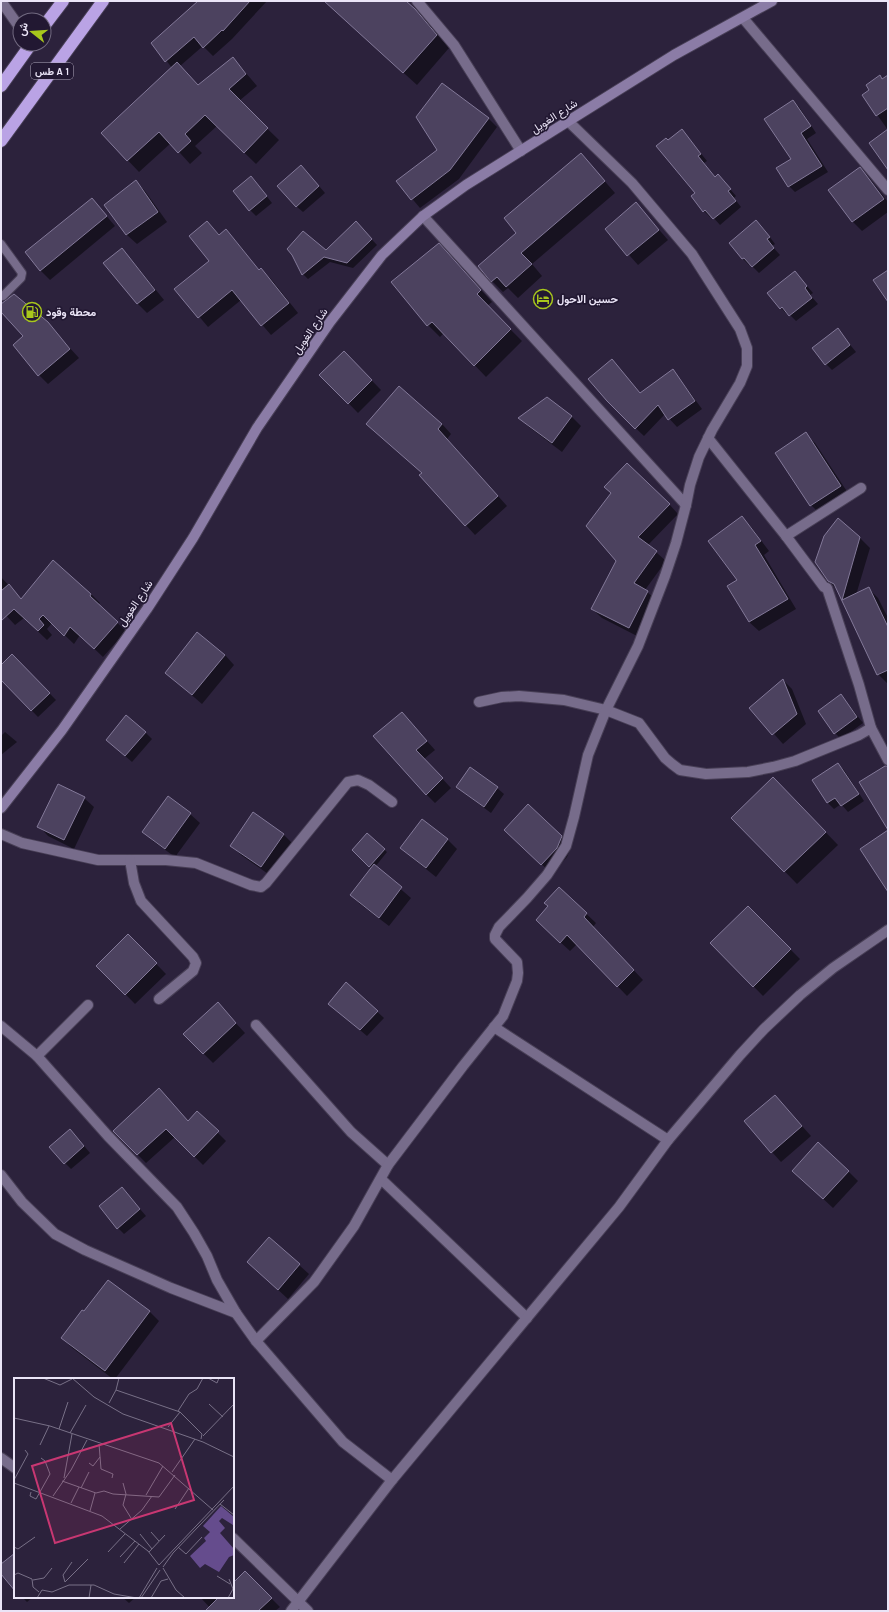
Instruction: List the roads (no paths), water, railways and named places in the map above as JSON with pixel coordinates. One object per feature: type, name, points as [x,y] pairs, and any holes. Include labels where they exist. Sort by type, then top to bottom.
[{"type":"highway","points":[[52,15],[63,1]]},
{"type":"highway","name":"طس A 1","points":[[1,141],[103,1]]},
{"type":"highway","name":"طس A 1","points":[[1,86],[24,52]]},
{"type":"street","points":[[1,1],[12,17]]},
{"type":"street","points":[[417,1],[454,45],[521,151]]},
{"type":"street","name":"شارع الغويل","points":[[1,808],[62,730],[147,609],[192,538],[257,428],[330,322],[354,289],[382,255],[424,216],[466,185],[674,55],[743,18],[769,2]]},
{"type":"street","points":[[743,18],[888,190]]},
{"type":"street","points":[[256,1341],[314,1282],[354,1226],[388,1165],[503,1016],[517,981],[517,962],[498,943],[495,935],[499,927],[528,898],[547,875],[566,846],[588,755],[606,710],[638,646],[665,576],[686,505],[690,484],[699,458],[708,438],[740,383],[747,366],[747,348],[740,329],[692,254],[632,183],[568,120]]},
{"type":"street","points":[[424,216],[686,505]]},
{"type":"street","points":[[708,438],[786,536],[824,587],[827,588],[871,728],[888,760]]},
{"type":"street","points":[[786,536],[861,488]]},
{"type":"street","points":[[479,702],[502,697],[519,696],[564,700],[606,710],[639,723],[665,758],[680,770],[706,774],[748,772],[773,768],[795,761],[859,735],[871,728]]},
{"type":"street","points":[[1,834],[22,843],[98,860],[166,860],[196,863],[251,885],[261,887],[266,883],[348,782],[358,780],[369,785],[392,802]]},
{"type":"street","points":[[130,860],[134,883],[141,901],[193,957],[196,963],[193,970],[159,999]]},
{"type":"street","points":[[291,1611],[392,1480],[619,1208],[668,1140],[764,1029],[800,995],[833,968],[888,930]]},
{"type":"street","points":[[37,1056],[88,1005]]},
{"type":"street","points":[[256,1025],[351,1132],[388,1165]]},
{"type":"street","points":[[1,1026],[37,1056],[108,1136],[177,1207],[207,1256],[217,1280],[236,1313],[256,1341],[342,1442],[392,1480]]},
{"type":"street","points":[[494,1027],[668,1140]]},
{"type":"street","points":[[1,1175],[22,1202],[55,1234],[92,1253],[171,1288],[236,1313]]},
{"type":"street","points":[[381,1178],[527,1318]]},
{"type":"street","points":[[1,1458],[14,1467]]},
{"type":"street","points":[[234,1539],[308,1611]]},
{"type":"lane","points":[[1,244],[22,273],[21,278],[3,296],[1,296]]},
{"type":"place","name":"حسين الاحول","points":[[543,299]]},
{"type":"place","name":"محطة وقود","points":[[32,312]]}]
